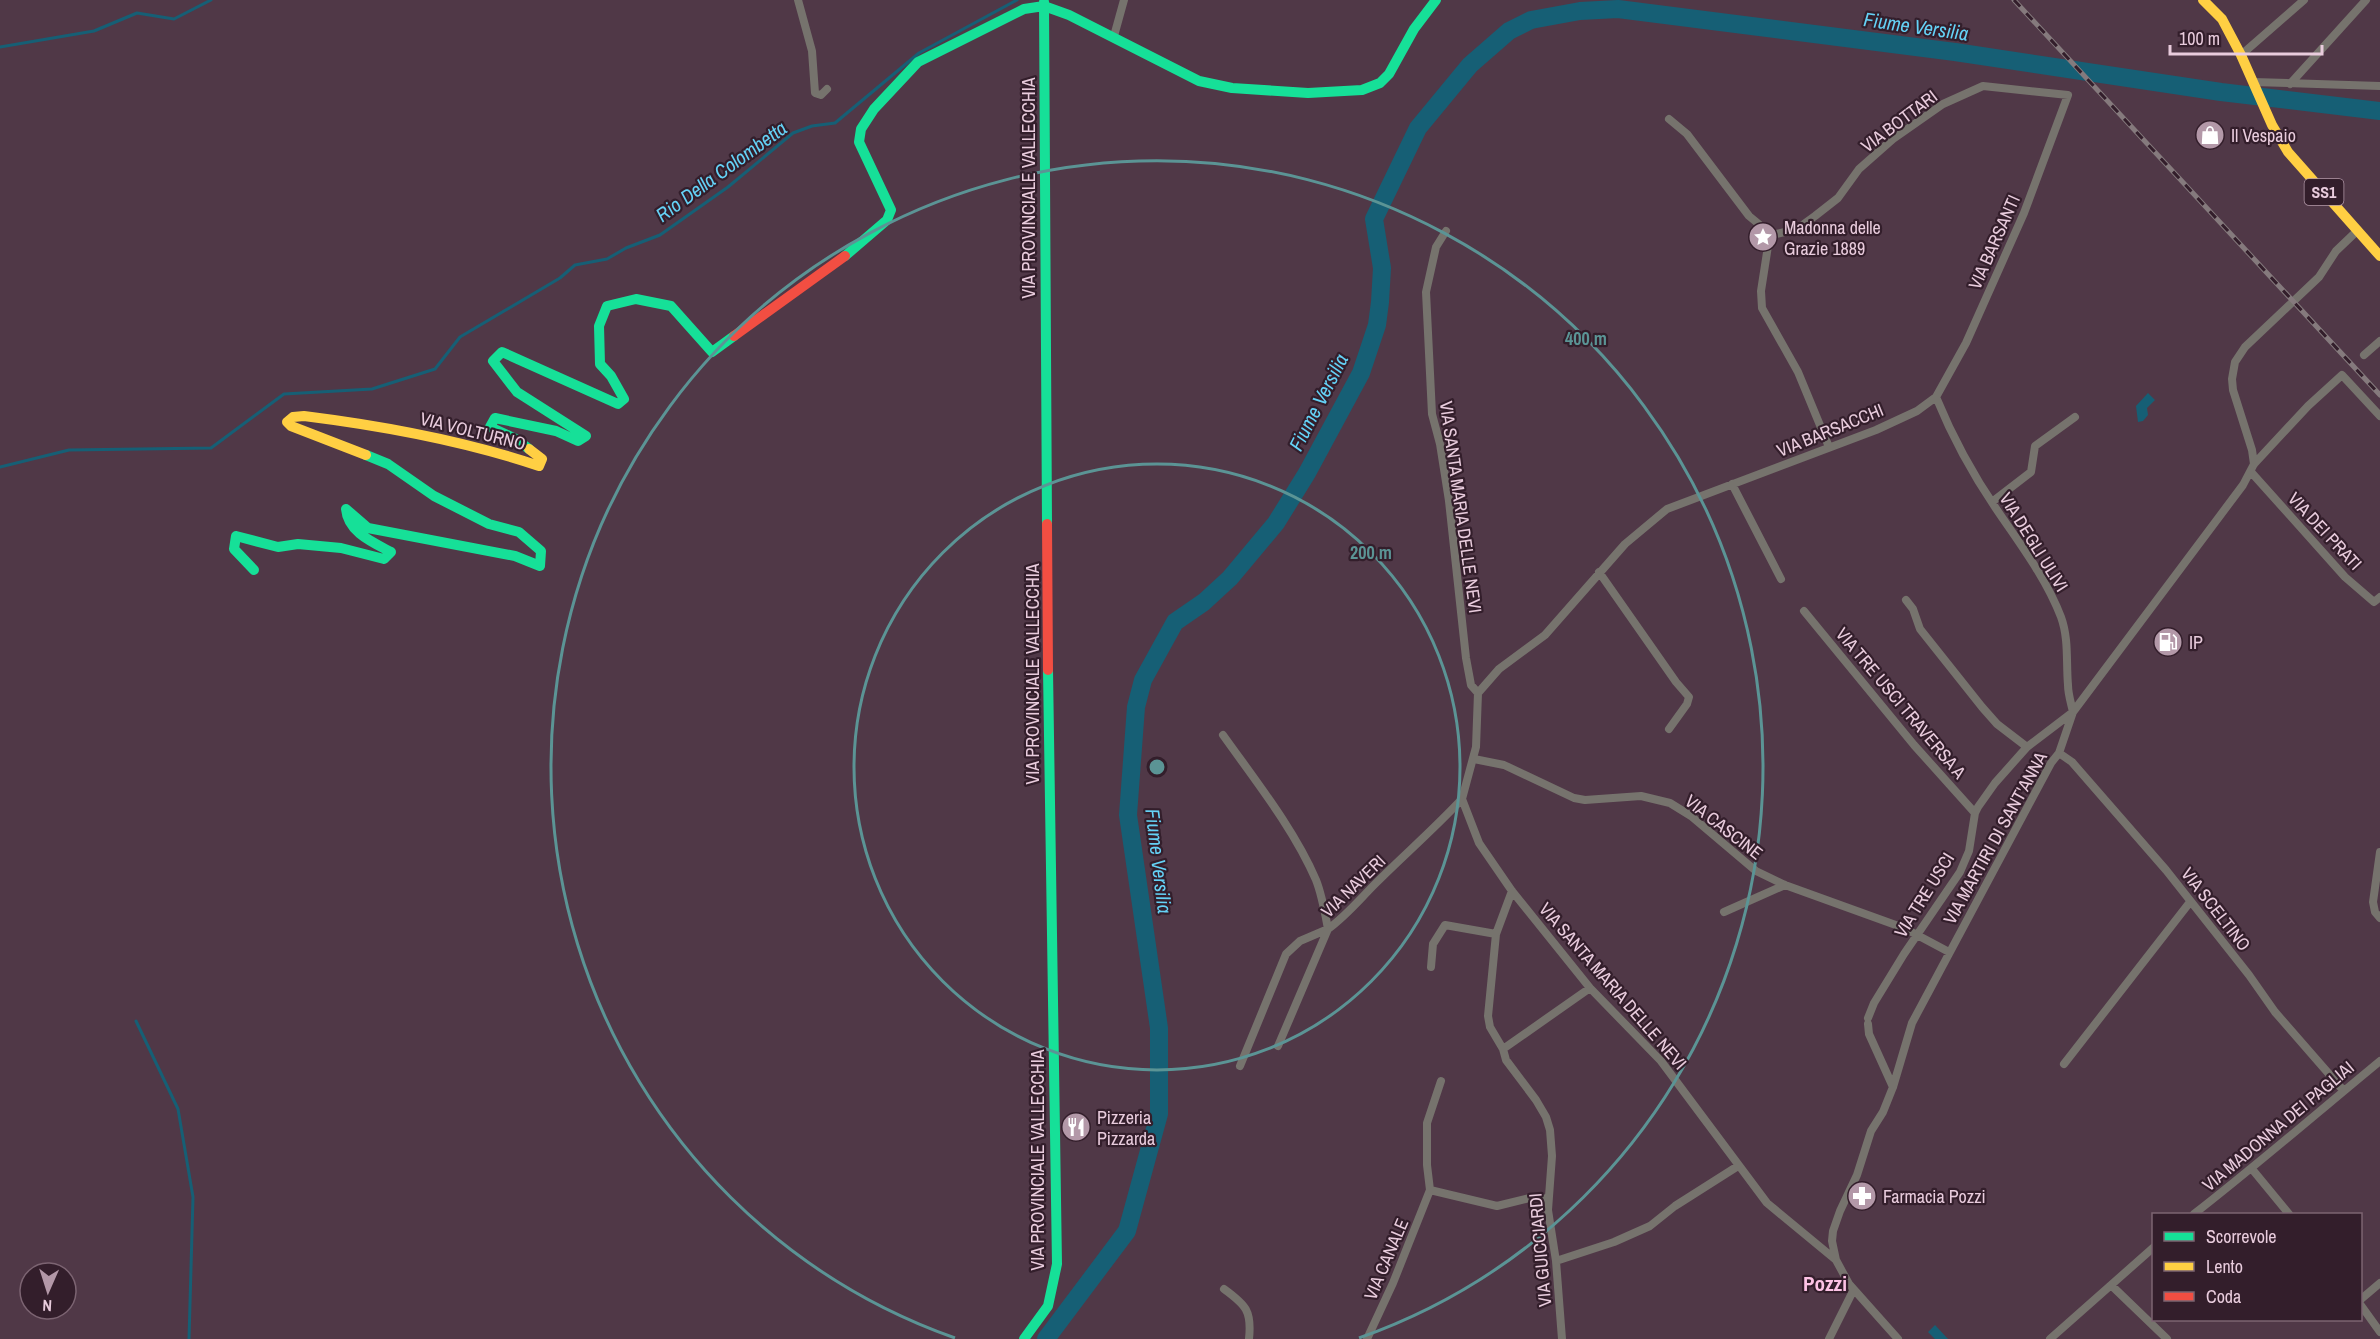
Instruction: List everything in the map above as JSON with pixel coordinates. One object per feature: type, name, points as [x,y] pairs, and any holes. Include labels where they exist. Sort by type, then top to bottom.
[{"type":"street","points":[[798,0],[812,51],[815,93],[821,94],[827,89]]},
{"type":"street","points":[[1114,36],[1124,0]]},
{"type":"street","points":[[1044,3],[1114,36],[1198,81],[1232,88],[1308,93],[1362,90],[1380,83],[1389,74],[1414,29],[1436,0]]},
{"type":"street","name":"SS1","points":[[2203,0],[2222,19],[2241,55],[2272,125],[2288,152],[2380,256]]},
{"type":"street","points":[[2241,55],[2304,0]]},
{"type":"street","points":[[2290,84],[2366,0]]},
{"type":"street","name":"VIA VOLTURNO","points":[[254,570],[234,549],[236,537],[278,547],[298,544],[341,548],[384,559],[391,552],[366,539],[347,520],[346,508],[368,528],[515,556],[540,566],[541,551],[519,532],[489,524],[434,496],[387,464],[291,426],[287,422],[293,417],[304,416],[374,424],[512,456],[539,466],[542,459],[516,439],[490,427],[495,418],[556,431],[578,441],[586,436],[517,392],[493,361],[502,352],[618,404],[624,399],[611,376],[600,364],[599,326],[607,306],[636,299],[671,306],[712,351],[846,255],[887,220],[891,210],[859,142],[861,129],[873,109],[918,62],[1023,9],[1044,3]]},
{"type":"street","name":"VIA PROVINCIALE VALLECCHIA","points":[[1024,1339],[1048,1306],[1057,1264],[1058,1237],[1049,796],[1044,3]]},
{"type":"street","points":[[2254,84],[2380,86]]},
{"type":"street","name":"VIA BOTTARI","points":[[1772,235],[1797,229],[1815,216],[1838,198],[1859,169],[1893,139],[1943,104],[1983,86],[2067,95]]},
{"type":"street","name":"VIA BARSANTI","points":[[1936,397],[1966,343],[2024,213],[2067,95]]},
{"type":"street","points":[[1669,119],[1688,134],[1749,216],[1772,235],[1768,246],[1761,291],[1762,308],[1798,372],[1828,447]]},
{"type":"street","points":[[2252,468],[2252,450],[2233,390],[2235,362],[2245,347],[2319,277],[2336,251],[2358,230]]},
{"type":"street","name":"VIA SANTA MARIA DELLE NEVI","points":[[1446,231],[1436,247],[1426,292],[1432,414],[1440,444],[1449,501],[1466,658],[1471,685],[1478,693],[1474,759],[1462,799],[1479,843],[1512,891],[1590,988],[1661,1061],[1767,1203],[1836,1260]]},
{"type":"street","points":[[2364,355],[2380,341]]},
{"type":"street","name":"VIA MARTIRI DI SANT'ANNA","points":[[1836,1260],[1832,1241],[1839,1211],[1857,1174],[1871,1131],[1893,1087],[1912,1023],[2051,763],[2059,753],[2073,712],[2184,566],[2252,468],[2308,406],[2342,375],[2380,416]]},
{"type":"street","name":"VIA BARSACCHI","points":[[1478,693],[1499,669],[1545,635],[1625,544],[1667,509],[1886,425],[1917,411],[1936,397]]},
{"type":"street","name":"VIA DEGLI ULIVI","points":[[1936,397],[1949,429],[1992,502],[2033,563],[2061,618],[2067,647],[2068,687],[2073,712]]},
{"type":"street","points":[[1992,502],[2031,472],[2035,447],[2075,417]]},
{"type":"street","name":"VIA DEI PRATI","points":[[2252,468],[2345,577],[2374,602],[2380,597]]},
{"type":"street","points":[[1732,484],[1781,579]]},
{"type":"street","points":[[1599,572],[1689,697],[1687,704],[1669,729]]},
{"type":"street","points":[[1906,600],[1913,609],[1920,629],[1982,707],[1997,724],[2027,747]]},
{"type":"street","name":"VIA TRE USCI TRAVERSA A","points":[[1804,611],[1914,745],[1975,813]]},
{"type":"street","name":"VIA TRE USCI","points":[[1893,1087],[1869,1034],[1868,1021],[1874,1003],[1960,872],[1969,851],[1975,813],[1995,783],[2027,747],[2073,712]]},
{"type":"street","points":[[1223,735],[1259,785],[1316,881],[1328,930],[1300,941],[1286,954],[1240,1065]]},
{"type":"street","name":"VIA SCELTINO","points":[[2059,753],[2072,762],[2166,870],[2250,975],[2282,1021],[2343,1090]]},
{"type":"street","name":"VIA CASCINE","points":[[1474,759],[1504,765],[1574,798],[1585,800],[1641,796],[1670,803],[1691,816],[1749,866],[1785,885],[1904,928],[1949,952]]},
{"type":"street","name":"VIA NAVERI","points":[[1278,1046],[1328,930],[1342,919],[1462,799]]},
{"type":"street","points":[[2380,852],[2373,902],[2375,912],[2380,918]]},
{"type":"street","points":[[1724,912],[1785,885]]},
{"type":"street","name":"VIA GUICCIARDI","points":[[1512,891],[1496,934],[1488,1016],[1490,1027],[1503,1049],[1506,1060],[1546,1117],[1552,1156],[1548,1199],[1562,1339]]},
{"type":"street","points":[[2064,1064],[2190,902]]},
{"type":"street","points":[[1431,967],[1433,944],[1445,925],[1496,934]]},
{"type":"street","points":[[1503,1049],[1590,988]]},
{"type":"street","name":"VIA MADONNA DEI PAGLIAI","points":[[2197,1213],[2380,1061]]},
{"type":"street","name":"VIA CANALE","points":[[1367,1339],[1430,1190],[1427,1165],[1427,1123],[1441,1081]]},
{"type":"street","points":[[1556,1261],[1614,1242],[1650,1226],[1675,1206],[1738,1167]]},
{"type":"street","points":[[2252,1169],[2287,1213]]},
{"type":"street","points":[[1430,1190],[1497,1206],[1534,1197],[1548,1199]]},
{"type":"street","points":[[2050,1339],[2152,1248]]},
{"type":"street","points":[[1836,1260],[1853,1291],[1898,1339]]},
{"type":"street","points":[[2362,1301],[2380,1283]]},
{"type":"street","points":[[2111,1286],[2167,1339]]},
{"type":"street","points":[[1224,1289],[1244,1306],[1251,1323],[1249,1339]]},
{"type":"street","points":[[1828,1339],[1853,1291]]},
{"type":"street","points":[[2362,1304],[2380,1332]]},
{"type":"water","points":[[2148,393],[2155,400],[2147,408],[2148,415],[2143,421],[2138,422],[2136,406]]},
{"type":"water","points":[[1935,1325],[1948,1339],[1935,1339],[1928,1332]]},
{"type":"waterway","points":[[0,47],[94,31],[137,13],[174,19],[211,0]]},
{"type":"waterway","name":"Rio Della Colombetta","points":[[0,467],[69,450],[211,448],[284,394],[372,389],[435,369],[460,337],[560,278],[575,265],[607,259],[626,248],[660,235],[728,187],[793,133],[812,126],[835,123],[919,53],[1017,0]]},
{"type":"waterway","name":"Fiume Versilia","points":[[1046,1339],[1127,1231],[1159,1114],[1159,1028],[1128,815],[1136,707],[1143,680],[1175,622],[1204,602],[1230,578],[1276,523],[1307,473],[1361,373],[1377,325],[1380,302],[1382,268],[1374,219],[1418,128],[1470,65],[1509,31],[1531,20],[1580,11],[1618,9],[1955,52],[2221,92],[2380,111]]},
{"type":"waterway","points":[[136,1021],[178,1109],[193,1197],[189,1339]]},
{"type":"railway","points":[[2014,0],[2380,395]]},
{"type":"traffic: fast","points":[[845,256],[887,220],[891,210],[859,142],[861,129],[874,109],[918,62],[1024,9],[1044,6],[1069,15],[1199,81],[1232,88],[1308,93],[1362,90],[1380,83],[1389,74],[1414,29],[1436,0]]},
{"type":"traffic: fast","points":[[1044,2],[1047,524]]},
{"type":"traffic: fast","points":[[529,449],[516,439],[490,427],[495,418],[556,431],[578,441],[586,436],[517,392],[493,361],[502,352],[618,404],[624,399],[611,376],[600,364],[599,326],[607,306],[636,299],[671,306],[712,352],[734,336]]},
{"type":"traffic: fast","points":[[254,570],[234,549],[236,536],[278,547],[298,544],[341,548],[384,559],[391,552],[356,530],[351,524],[346,509],[368,528],[515,556],[540,566],[541,551],[519,532],[489,524],[434,496],[388,464],[366,455]]},
{"type":"traffic: fast","points":[[1024,1339],[1048,1306],[1057,1264],[1048,670]]},
{"type":"traffic: slow","points":[[2203,0],[2222,19],[2241,55],[2272,125],[2288,152],[2380,256]]},
{"type":"traffic: slow","points":[[366,455],[291,426],[287,422],[293,417],[304,416],[393,429],[452,441],[539,466],[542,459],[529,449]]},
{"type":"traffic: jam","points":[[734,336],[845,256]]},
{"type":"traffic: jam","points":[[1047,524],[1048,670]]},
{"type":"place","name":"Il Vespaio","points":[[2210,135]]},
{"type":"place","name":"Madonna delle Grazie 1889","points":[[1763,237]]},
{"type":"place","name":"IP","points":[[2168,642]]},
{"type":"place","name":"Pizzeria Pizzarda","points":[[1076,1127]]},
{"type":"place","name":"Farmacia Pozzi","points":[[1862,1196]]},
{"type":"district","name":"Pozzi","points":[[1825,1283]]}]
